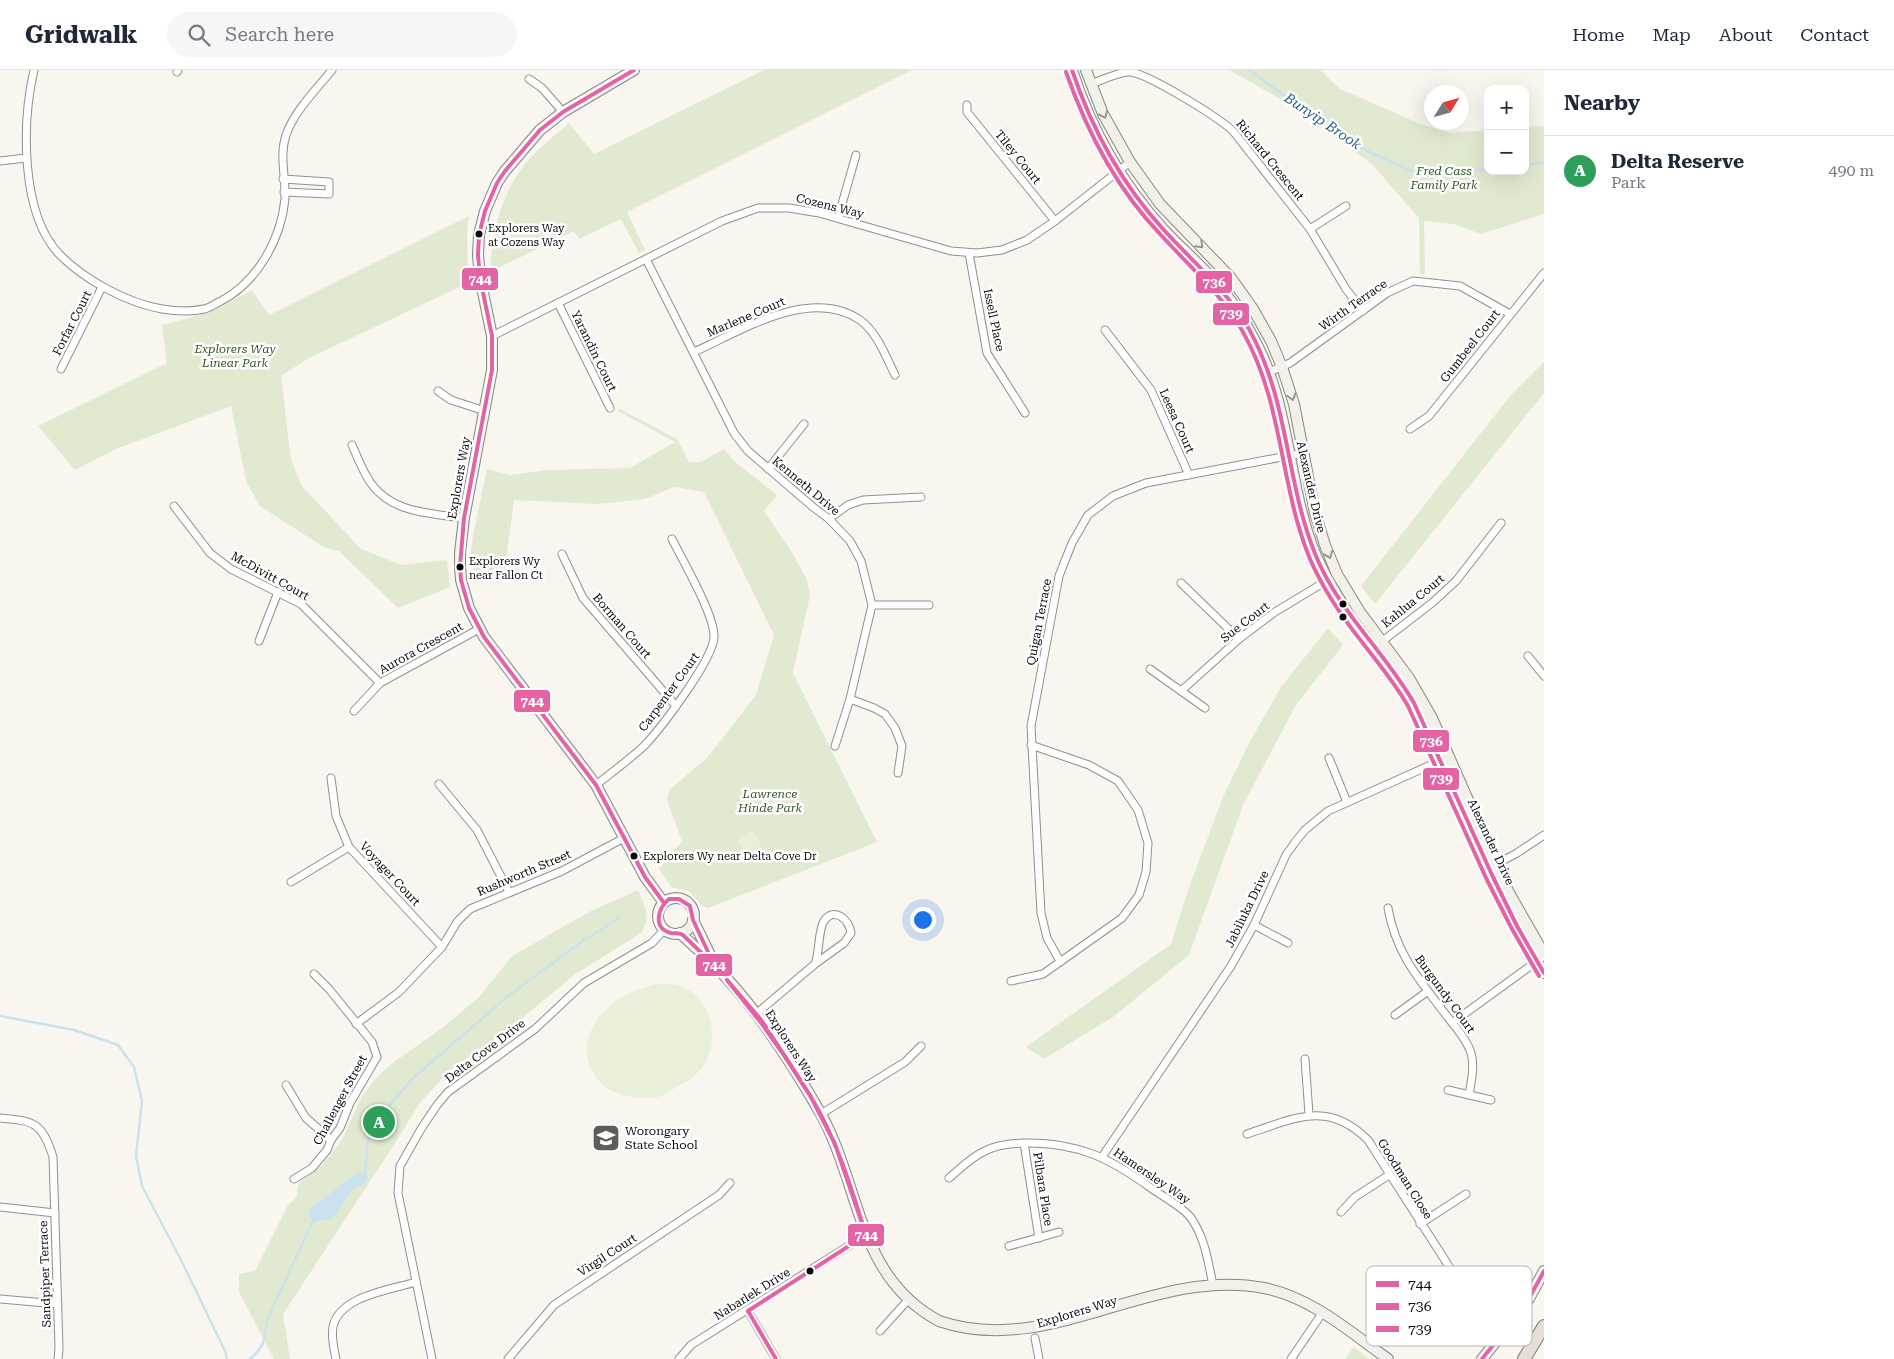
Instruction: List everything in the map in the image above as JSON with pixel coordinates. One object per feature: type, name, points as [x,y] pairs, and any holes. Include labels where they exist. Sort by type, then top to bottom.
[{"type":"highway","points":[[1532,1346],[1544,1326]]},
{"type":"highway","points":[[1524,1359],[1532,1346]]},
{"type":"street","points":[[34,70],[30,88],[26,158],[30,188],[40,222],[54,248],[69,264],[102,287],[147,306],[174,311],[205,309],[232,295],[257,271],[269,252],[279,227],[285,199],[282,161],[286,135],[300,110],[332,70]]},
{"type":"street","name":"Explorers Way","points":[[634,70],[563,112],[540,130],[515,157],[497,183],[485,211],[479,235],[478,268],[492,336],[492,370],[464,518],[460,553],[462,580],[469,608],[479,629],[494,652],[596,785],[652,888],[664,903],[675,898],[687,902],[693,914],[693,920],[715,966]]},
{"type":"street","name":"Alexander Drive","points":[[1072,70],[1094,128],[1118,171],[1164,230],[1196,260],[1225,293],[1250,332],[1269,372],[1284,425],[1304,522],[1316,555],[1328,580],[1351,618],[1378,644],[1419,695],[1432,718],[1444,759],[1492,866],[1518,909],[1542,957],[1544,973]]},
{"type":"street","name":"Alexander Drive","points":[[1086,70],[1111,131],[1130,162],[1160,204],[1220,266],[1242,293],[1267,335],[1282,366],[1294,404],[1314,513],[1331,560],[1346,591],[1378,644]]},
{"type":"street","name":"Richard Crescent","points":[[1091,84],[1122,73],[1136,73],[1214,116],[1233,131],[1310,229],[1346,289],[1363,311]]},
{"type":"street","points":[[529,79],[542,88],[563,112]]},
{"type":"street","name":"Tiley Court","points":[[967,105],[967,112],[1055,221]]},
{"type":"street","points":[[838,218],[856,155]]},
{"type":"street","points":[[0,161],[26,158]]},
{"type":"street","name":"Cozens Way","points":[[492,336],[722,221],[758,208],[789,208],[819,212],[951,252],[1002,250],[1027,240],[1055,221],[1130,162]]},
{"type":"street","points":[[284,179],[329,182],[329,194],[284,192]]},
{"type":"street","points":[[1310,229],[1346,206]]},
{"type":"street","name":"Issell Place","points":[[969,252],[987,353],[1026,413]]},
{"type":"street","name":"Kenneth Drive","points":[[646,259],[734,433],[748,451],[768,469],[813,507],[830,518],[850,541],[861,561],[872,605],[850,699],[835,746]]},
{"type":"street","name":"Gumbeel Court","points":[[1410,429],[1430,416],[1544,273]]},
{"type":"street","name":"Wirth Terrace","points":[[1269,372],[1290,363],[1387,293],[1413,281],[1460,286],[1510,314]]},
{"type":"street","name":"Forfar Court","points":[[61,369],[102,287]]},
{"type":"street","name":"Yarandin Court","points":[[558,303],[610,408]]},
{"type":"street","name":"Marlene Court","points":[[694,352],[772,317],[792,310],[817,307],[844,312],[861,321],[875,337],[895,375]]},
{"type":"street","name":"Leesa Court","points":[[1105,330],[1151,390],[1190,475]]},
{"type":"street","points":[[438,390],[451,400],[485,411]]},
{"type":"street","points":[[768,469],[804,424]]},
{"type":"street","points":[[352,445],[367,478],[392,503],[410,510],[464,518]]},
{"type":"street","name":"Quigan Terrace","points":[[1060,961],[1047,938],[1041,913],[1031,726],[1059,576],[1072,543],[1088,515],[1113,496],[1146,482],[1290,457],[1303,453]]},
{"type":"street","points":[[830,518],[848,506],[863,500],[921,498]]},
{"type":"street","name":"McDivitt Court","points":[[174,506],[210,553],[231,569],[301,604],[380,683]]},
{"type":"street","name":"Kahlua Court","points":[[1378,644],[1432,603],[1456,581],[1501,523]]},
{"type":"street","name":"Carpenter Court","points":[[596,785],[644,745],[676,706],[704,666],[711,652],[714,637],[711,619],[672,539]]},
{"type":"street","name":"Borman Court","points":[[562,554],[582,598],[676,706]]},
{"type":"street","name":"Sue Court","points":[[1181,690],[1239,639],[1275,612],[1328,580]]},
{"type":"street","points":[[1181,583],[1239,639]]},
{"type":"street","points":[[259,641],[278,592]]},
{"type":"street","points":[[872,605],[930,605]]},
{"type":"street","name":"Aurora Crescent","points":[[354,711],[380,683],[479,629]]},
{"type":"street","points":[[1528,656],[1544,676]]},
{"type":"street","points":[[1150,669],[1206,708]]},
{"type":"street","points":[[850,699],[885,714],[895,728],[902,746],[898,773]]},
{"type":"street","points":[[1011,981],[1043,974],[1122,918],[1139,895],[1146,872],[1148,843],[1138,810],[1118,781],[1089,765],[1031,745]]},
{"type":"street","points":[[1329,758],[1347,802]]},
{"type":"street","name":"Jabiluka Drive","points":[[1102,1157],[1212,995],[1254,925],[1286,855],[1296,841],[1315,821],[1328,811],[1444,759]]},
{"type":"street","name":"Voyager Court","points":[[331,778],[336,816],[349,847],[442,946]]},
{"type":"street","points":[[439,784],[477,830],[509,892]]},
{"type":"street","points":[[1492,866],[1544,835]]},
{"type":"street","name":"Rushworth Street","points":[[356,1024],[399,992],[442,946],[457,922],[470,909],[562,870],[624,838]]},
{"type":"street","points":[[291,882],[349,847]]},
{"type":"street","points":[[664,903],[658,915],[659,922],[665,929]]},
{"type":"street","name":"Burgundy Court","points":[[1388,908],[1401,952],[1452,1022],[1472,1055],[1473,1070],[1470,1095]]},
{"type":"street","points":[[756,1014],[848,938],[851,928],[842,917],[836,914],[826,918],[822,924],[820,948],[815,964]]},
{"type":"street","points":[[680,933],[690,926],[693,920]]},
{"type":"street","points":[[1254,925],[1288,943]]},
{"type":"street","name":"Explorers Way","points":[[665,929],[674,933],[680,933],[715,966],[756,1014],[780,1048],[821,1114],[840,1156],[873,1252],[886,1275],[908,1300],[939,1321],[964,1332],[987,1337],[1014,1339],[1039,1337]]},
{"type":"street","name":"Delta Cove Drive","points":[[432,1359],[398,1193],[400,1166],[420,1128],[448,1092],[535,1029],[574,990],[591,978],[652,943],[665,929]]},
{"type":"street","points":[[1452,1022],[1542,957]]},
{"type":"street","name":"Challenger Street","points":[[294,1179],[312,1168],[327,1150],[331,1140],[340,1128],[350,1103],[377,1057],[372,1042],[329,989],[314,974]]},
{"type":"street","points":[[1395,1015],[1428,991]]},
{"type":"street","points":[[821,1114],[905,1062],[921,1046]]},
{"type":"street","points":[[1305,1059],[1309,1114]]},
{"type":"street","points":[[286,1085],[306,1118],[331,1140]]},
{"type":"street","points":[[1448,1090],[1491,1100]]},
{"type":"street","name":"Goodman Close","points":[[1248,1134],[1309,1114],[1333,1118],[1354,1127],[1368,1140],[1448,1266]]},
{"type":"street","points":[[0,1118],[28,1121],[38,1127],[48,1140],[53,1157],[54,1213]]},
{"type":"street","name":"Hamersley Way","points":[[949,1178],[966,1163],[993,1147],[1024,1143],[1066,1145],[1102,1157],[1142,1181],[1189,1215],[1202,1235],[1213,1285]]},
{"type":"street","name":"Pilbara Place","points":[[1009,1246],[1039,1238],[1024,1143]]},
{"type":"street","points":[[1341,1212],[1356,1197],[1389,1175]]},
{"type":"street","name":"Virgil Court","points":[[508,1359],[554,1304],[719,1195],[730,1183]]},
{"type":"street","points":[[1420,1224],[1466,1194]]},
{"type":"street","name":"Sandpiper Terrace","points":[[0,1207],[54,1213],[58,1304],[58,1359]]},
{"type":"street","points":[[1039,1238],[1059,1232]]},
{"type":"street","name":"Nabarlek Drive","points":[[679,1359],[691,1345],[866,1236]]},
{"type":"street","points":[[1532,1293],[1544,1271]]},
{"type":"street","points":[[336,1359],[332,1335],[333,1325],[346,1306],[355,1300],[416,1282]]},
{"type":"street","name":"Explorers Way","points":[[1056,1333],[1175,1293],[1213,1285],[1236,1285],[1265,1288],[1293,1296],[1323,1312],[1366,1343]]},
{"type":"street","points":[[0,1299],[58,1304]]},
{"type":"street","points":[[880,1331],[908,1300]]},
{"type":"street","points":[[748,1311],[776,1359]]},
{"type":"street","points":[[1292,1359],[1323,1312]]},
{"type":"street","points":[[1039,1337],[1039,1359]]},
{"type":"street","name":"Explorers Way","points":[[1370,1346],[1388,1359]]},
{"type":"street","points":[[1482,1359],[1493,1346]]},
{"type":"green space","points":[[764,70],[912,70],[627,212],[645,250],[639,253],[621,219],[579,239],[574,231],[490,272],[493,240],[501,208],[514,179],[534,154],[569,123],[594,154]]},
{"type":"green space","name":"Fred Cass Family Park","points":[[1229,70],[1320,70],[1340,89],[1424,125],[1424,130],[1440,130],[1451,133],[1484,130],[1484,175],[1529,175],[1529,127],[1544,126],[1544,214],[1481,234],[1454,224],[1424,221],[1425,274],[1420,274],[1419,218],[1372,164],[1284,101]]},
{"type":"green space","name":"Explorers Way Linear Park","points":[[469,216],[467,235],[468,283],[309,358],[281,376],[291,460],[302,486],[361,549],[401,565],[447,560],[450,587],[398,608],[339,551],[325,548],[260,506],[246,481],[231,406],[116,449],[75,470],[38,426],[167,363],[162,325],[208,311],[252,290],[269,315]]},
{"type":"green space","points":[[1544,362],[1544,393],[1375,604],[1361,586],[1510,396]]},
{"type":"green space","name":"Lawrence Hinde Park","points":[[618,408],[677,439],[689,462],[701,462],[724,449],[734,461],[777,495],[764,511],[793,554],[807,580],[810,595],[793,673],[877,842],[708,908],[701,905],[689,891],[671,887],[659,869],[682,841],[667,800],[669,790],[707,758],[756,695],[774,635],[704,492],[674,487],[645,499],[598,504],[514,500],[505,568],[475,579],[471,552],[487,469],[510,475],[549,470],[630,468],[675,442],[618,411]]},
{"type":"green space","points":[[1328,628],[1343,645],[1296,705],[1243,805],[1189,955],[1113,1017],[1044,1059],[1026,1047],[1171,944],[1188,890],[1223,797],[1248,745],[1281,687]]},
{"type":"green space","points":[[752,831],[762,846],[748,855],[738,840]]},
{"type":"green space","points":[[638,890],[646,912],[646,922],[641,933],[574,975],[503,1034],[450,1070],[419,1104],[283,1314],[290,1359],[274,1359],[239,1292],[239,1274],[255,1271],[288,1205],[296,1198],[299,1183],[321,1166],[342,1140],[362,1096],[378,1076],[394,1062],[442,1028],[479,997],[512,956],[589,912]]},
{"type":"green space","points":[[656,984],[680,986],[692,992],[702,1002],[711,1022],[712,1039],[709,1055],[695,1075],[667,1093],[654,1098],[632,1097],[619,1094],[602,1084],[592,1071],[587,1046],[590,1034],[595,1023],[612,1004],[634,991]]},
{"type":"green space","points":[[1354,1347],[1369,1359],[1345,1359]]},
{"type":"water","points":[[360,1173],[368,1178],[363,1185],[354,1188],[333,1219],[315,1222],[309,1217],[308,1210],[354,1175]]},
{"type":"waterway","name":"Bunyip Brook","points":[[1249,70],[1350,143],[1422,176],[1484,169]]},
{"type":"waterway","name":"Bunyip Brook","points":[[1529,164],[1544,162]]},
{"type":"waterway","points":[[363,1177],[366,1169],[367,1146],[372,1126],[411,1080],[508,996],[580,943],[619,918]]},
{"type":"waterway","points":[[0,1016],[74,1030],[118,1045],[134,1067],[142,1101],[136,1156],[142,1186],[182,1262],[225,1351],[227,1359]]},
{"type":"waterway","points":[[250,1359],[255,1355],[263,1342],[267,1320],[314,1219]]},
{"type":"transit line","name":"744","points":[[634,70],[563,112],[540,130],[505,171],[497,183],[485,211],[479,235],[478,255],[480,278],[492,336],[492,370],[464,518],[460,566],[461,580],[469,608],[484,637],[596,785],[645,877],[664,903]]},
{"type":"transit line","name":"736","points":[[1072,70],[1089,113],[1121,174],[1163,229],[1220,288],[1249,329],[1272,385],[1298,499],[1316,556],[1349,614],[1390,666],[1414,703],[1493,877],[1517,926],[1544,973]]},
{"type":"transit line","name":"739","points":[[1066,72],[1083,116],[1116,178],[1144,216],[1215,292],[1243,332],[1266,388],[1274,416],[1292,502],[1310,559],[1340,613],[1392,681],[1408,706],[1487,880],[1539,976]]},
{"type":"transit line","name":"744","points":[[669,899],[679,899],[690,906],[693,920],[718,969],[683,935],[671,933],[661,927],[659,922],[660,912],[669,899]]},
{"type":"transit line","name":"744","points":[[727,980],[762,1021],[786,1058]]},
{"type":"transit line","name":"744","points":[[727,980],[786,1058]]},
{"type":"transit line","name":"744","points":[[786,1058],[811,1097]]},
{"type":"transit line","name":"744","points":[[786,1058],[811,1097]]},
{"type":"transit line","name":"744","points":[[811,1097],[820,1113],[828,1130],[836,1147],[843,1164],[866,1235],[835,1144],[811,1097]]},
{"type":"transit line","name":"744","points":[[748,1311],[866,1235]]},
{"type":"transit line","name":"744","points":[[1532,1293],[1544,1271]]},
{"type":"transit line","name":"744","points":[[748,1311],[776,1359]]},
{"type":"transit line","name":"744","points":[[1482,1359],[1492,1346]]},
{"type":"place","name":"Explorers Way at Cozens Way","points":[[479,234]]},
{"type":"place","name":"Explorers Wy near Fallon Ct","points":[[460,567]]},
{"type":"place","name":"Explorers Wy near Delta Cove Dr","points":[[634,856]]},
{"type":"place","name":"Delta Reserve","points":[[379,1122]]},
{"type":"place","name":"Worongary State School","points":[[606,1138]]}]
